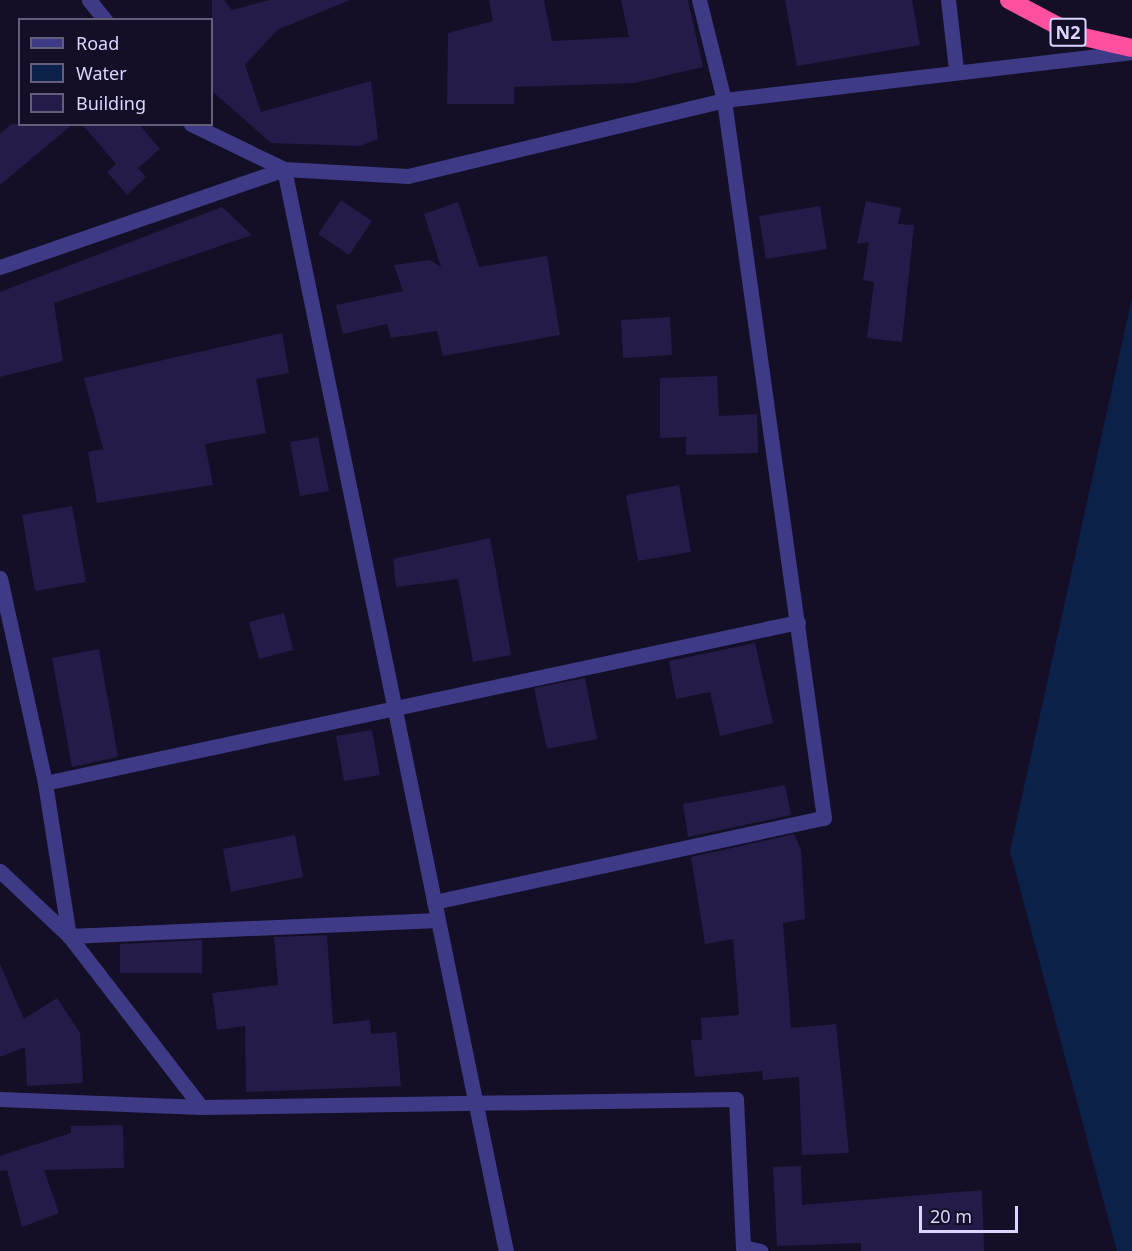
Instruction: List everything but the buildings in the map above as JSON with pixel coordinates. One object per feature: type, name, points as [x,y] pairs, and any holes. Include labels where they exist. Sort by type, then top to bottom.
[{"type":"highway","name":"N2","points":[[1010,0],[1075,35],[1132,50]]},
{"type":"street","points":[[89,0],[103,18]]},
{"type":"street","points":[[434,902],[825,818],[724,100],[699,0]]},
{"type":"street","points":[[948,0],[956,69]]},
{"type":"street","points":[[0,267],[284,169],[408,176],[724,100],[956,69],[1132,50]]},
{"type":"street","points":[[195,126],[284,169]]},
{"type":"street","points":[[284,169],[506,1251]]},
{"type":"street","points":[[0,578],[45,783],[69,936]]},
{"type":"street","points":[[45,783],[394,705],[798,622]]},
{"type":"street","points":[[0,871],[69,936],[201,1107]]},
{"type":"street","points":[[69,936],[438,920]]},
{"type":"street","points":[[0,1099],[201,1107],[736,1099],[743,1247],[761,1251]]},
{"type":"water","points":[[1132,298],[1132,1251],[1117,1251],[1010,851]]}]
